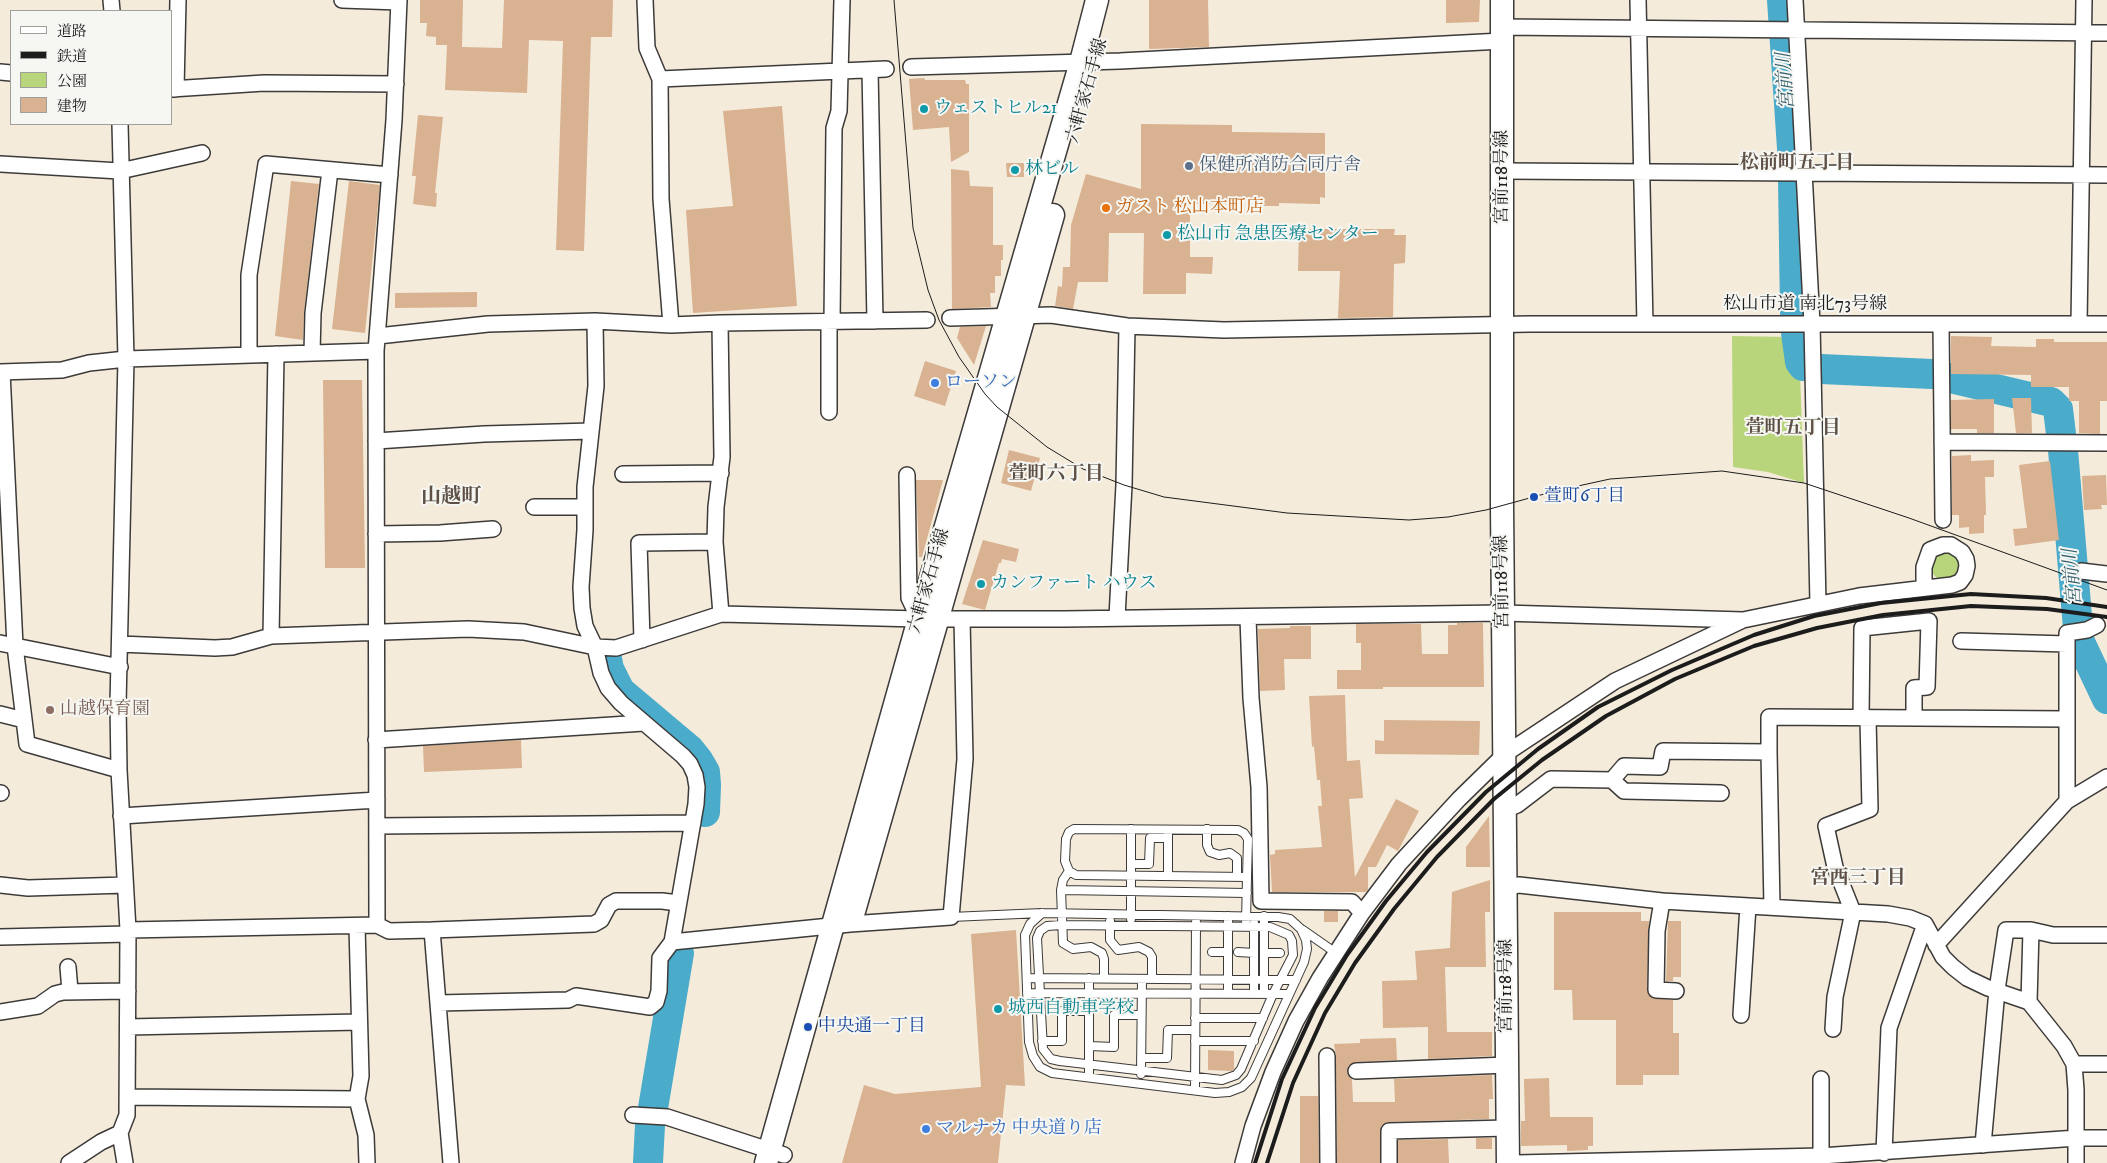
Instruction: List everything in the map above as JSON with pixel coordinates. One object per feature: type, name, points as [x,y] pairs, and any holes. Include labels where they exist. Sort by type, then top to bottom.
[{"type":"main road","name":"六軒家石手線","points":[[1089,62],[1097,0]]},
{"type":"main road","name":"六軒家石手線","points":[[776,1158],[1089,62],[1113,0]]},
{"type":"main road","name":"宮前118号線","points":[[1502,0],[1503,613],[1508,1163]]},
{"type":"street","points":[[178,0],[173,89],[264,83],[396,84]]},
{"type":"street","points":[[342,0],[399,1],[396,84],[377,343],[377,925]]},
{"type":"street","points":[[645,0],[647,48],[660,80],[661,199],[671,325]]},
{"type":"street","points":[[829,412],[834,128],[840,111],[842,0]]},
{"type":"street","points":[[1638,0],[1645,324]]},
{"type":"street","points":[[1796,0],[1812,324],[1818,604]]},
{"type":"street","points":[[2078,324],[2084,0]]},
{"type":"street","points":[[911,67],[1089,62],[1502,34],[1638,28],[2107,33]]},
{"type":"street","points":[[660,80],[886,69]]},
{"type":"street","points":[[870,70],[875,321]]},
{"type":"street","points":[[120,125],[126,359],[119,770],[128,932],[128,1096],[127,1115],[120,1133],[126,1163]]},
{"type":"street","points":[[0,164],[120,171],[202,153]]},
{"type":"street","points":[[250,355],[250,275],[266,164],[390,175]]},
{"type":"street","points":[[312,353],[314,313],[330,170]]},
{"type":"street","points":[[1503,171],[2107,175]]},
{"type":"street","name":"松山市道 南北73号線","points":[[950,318],[1051,315],[1127,326],[1224,330],[1645,324],[2107,324]]},
{"type":"street","points":[[119,770],[27,744],[15,646],[1,372],[62,370],[89,363],[126,359],[312,353],[488,324],[595,321],[671,325],[927,320]]},
{"type":"street","points":[[438,1003],[568,1000],[576,996],[650,1007],[656,1002],[659,991],[660,958],[672,942],[697,787],[690,764],[621,703],[608,688],[595,647],[585,626],[582,608],[584,487],[596,386],[595,321]]},
{"type":"street","points":[[720,323],[722,457],[716,507],[715,542],[721,614]]},
{"type":"street","points":[[1941,324],[1942,520]]},
{"type":"street","points":[[1117,617],[1124,485],[1127,326]]},
{"type":"street","points":[[272,636],[276,354]]},
{"type":"street","points":[[376,441],[484,434],[591,431]]},
{"type":"street","points":[[1942,442],[2107,443]]},
{"type":"street","points":[[623,474],[721,473]]},
{"type":"street","points":[[907,475],[909,598],[929,619]]},
{"type":"street","points":[[534,507],[585,507]]},
{"type":"street","points":[[376,534],[440,533],[493,529]]},
{"type":"street","points":[[642,640],[639,543],[715,542]]},
{"type":"street","points":[[2081,571],[2107,574]]},
{"type":"street","points":[[1244,1163],[1253,1126],[1273,1072],[1296,1022],[1336,952],[1362,913],[1411,850],[1504,754],[1615,681],[1743,620],[1859,596],[1924,587]]},
{"type":"street","points":[[120,644],[215,648],[232,647],[272,636],[468,629],[524,632],[595,647],[616,648],[721,614],[962,619],[1248,618],[1503,613],[1743,620]]},
{"type":"street","points":[[1248,618],[1251,698],[1259,787],[1261,901],[1352,902],[1362,913]]},
{"type":"street","points":[[672,942],[951,916],[965,759],[962,619]]},
{"type":"street","points":[[1833,1028],[1834,997],[1853,912],[1835,867],[1826,826],[1870,809],[1864,718],[1862,628],[1929,621],[1927,687],[1914,688],[1914,718]]},
{"type":"street","points":[[1961,641],[2067,638],[2092,628]]},
{"type":"street","points":[[2067,638],[2067,801]]},
{"type":"street","points":[[0,644],[120,667]]},
{"type":"street","points":[[0,714],[24,720]]},
{"type":"street","points":[[1772,907],[1769,717],[2067,719]]},
{"type":"street","points":[[376,740],[644,723]]},
{"type":"street","points":[[1612,780],[1624,766],[1660,767],[1663,751],[1769,752]]},
{"type":"street","points":[[1936,944],[2067,801],[2107,777]]},
{"type":"street","points":[[1505,810],[1517,804],[1550,779],[1612,780],[1624,791],[1722,794]]},
{"type":"street","points":[[121,816],[377,800]]},
{"type":"street","points":[[377,826],[692,823]]},
{"type":"street","points":[[0,886],[28,888],[125,885]]},
{"type":"street","points":[[1506,887],[1519,886],[1662,901],[1853,912],[1910,918],[1925,924],[1942,957],[1967,978],[2029,1002],[2064,1046],[2074,1064],[2077,1138],[2076,1163]]},
{"type":"street","points":[[0,937],[377,925],[389,931],[594,924],[601,920],[609,905],[616,901],[662,900],[678,903]]},
{"type":"street","points":[[1662,901],[1657,931],[1656,990],[1676,991]]},
{"type":"street","points":[[1742,1015],[1748,906]]},
{"type":"street","points":[[1884,1153],[1889,1028],[1925,924]]},
{"type":"street","points":[[358,926],[358,1022],[361,1076],[358,1099],[363,1120],[367,1163]]},
{"type":"street","points":[[432,930],[451,1163]]},
{"type":"street","points":[[1983,1145],[1997,990],[2006,930],[2031,930],[2053,935],[2107,935]]},
{"type":"street","points":[[2029,1002],[2031,930]]},
{"type":"street","points":[[68,967],[70,991]]},
{"type":"street","points":[[0,1012],[32,1008],[55,994],[70,991],[128,991]]},
{"type":"street","points":[[128,1027],[358,1022]]},
{"type":"street","points":[[1327,1056],[1328,1163]]},
{"type":"street","points":[[2074,1064],[2107,1064]]},
{"type":"street","points":[[1356,1071],[1507,1066]]},
{"type":"street","points":[[1821,1079],[1821,1156]]},
{"type":"street","points":[[128,1096],[358,1099]]},
{"type":"street","points":[[633,1115],[667,1118],[776,1158]]},
{"type":"street","points":[[1390,1163],[1390,1131],[1507,1128]]},
{"type":"street","points":[[69,1163],[101,1142],[120,1133]]},
{"type":"street","points":[[1516,1163],[1782,1160],[2077,1138],[2107,1138]]},
{"type":"lane","points":[[1247,877],[1076,875],[1069,871],[1065,862],[1066,839],[1069,832],[1074,828],[1207,829],[1238,830],[1244,833],[1248,839],[1247,893],[1254,952],[1254,994]]},
{"type":"lane","points":[[1131,828],[1131,926]]},
{"type":"lane","points":[[1168,829],[1168,876]]},
{"type":"lane","points":[[1207,829],[1207,845],[1210,852],[1219,855],[1230,853],[1237,858],[1238,877]]},
{"type":"lane","points":[[1131,864],[1150,864],[1150,838],[1168,838]]},
{"type":"lane","points":[[1069,871],[1064,880],[1062,890],[1063,943],[1073,950],[1091,947],[1102,953],[1104,959],[1104,978]]},
{"type":"lane","points":[[1062,890],[1247,893]]},
{"type":"lane","points":[[1042,913],[1030,924],[1025,935],[1029,1042],[1033,1056],[1040,1067],[1052,1073],[1215,1093],[1229,1092],[1242,1087],[1251,1078],[1304,962],[1306,940],[1301,929]]},
{"type":"lane","points":[[951,916],[1042,913],[1264,916],[1290,919],[1301,929],[1336,952]]},
{"type":"lane","points":[[1110,914],[1110,940],[1118,950],[1139,947],[1149,952],[1152,957],[1152,979]]},
{"type":"lane","points":[[1195,1090],[1196,915]]},
{"type":"lane","points":[[1228,916],[1228,994]]},
{"type":"lane","points":[[1264,916],[1264,994]]},
{"type":"lane","points":[[1062,924],[1110,926],[1264,927],[1280,930],[1288,935],[1292,941],[1293,955],[1273,994],[1241,1069],[1236,1075],[1222,1080],[1051,1059],[1043,1048],[1042,1041],[1037,938],[1040,931],[1046,926],[1062,924]]},
{"type":"lane","points":[[1212,952],[1228,952]]},
{"type":"lane","points":[[1238,952],[1254,952]]},
{"type":"lane","points":[[1264,952],[1280,953]]},
{"type":"lane","points":[[1027,978],[1296,980]]},
{"type":"lane","points":[[1089,978],[1089,1078]]},
{"type":"lane","points":[[1141,1084],[1142,979]]},
{"type":"lane","points":[[1027,992],[1289,994]]},
{"type":"lane","points":[[1042,1041],[1062,1041],[1062,1011],[1089,1011]]},
{"type":"lane","points":[[1089,1046],[1114,1047],[1114,1015],[1141,1015]]},
{"type":"lane","points":[[1195,1018],[1263,1018]]},
{"type":"lane","points":[[1141,1058],[1167,1058],[1168,1030],[1195,1030]]},
{"type":"lane","points":[[1195,1041],[1254,1041]]},
{"type":"green space","points":[[1732,336],[1789,337],[1800,374],[1804,483],[1768,472],[1733,467]]},
{"type":"green space","points":[[1946,551],[1957,555],[1961,566],[1957,577],[1946,581],[1935,577],[1931,566],[1935,555]]},
{"type":"building","points":[[420,0],[463,0],[462,47],[502,48],[504,0],[613,0],[612,37],[591,37],[584,251],[556,250],[563,41],[529,40],[527,93],[445,90],[447,45],[436,45],[436,37],[426,36],[427,23],[420,23]]},
{"type":"building","points":[[1149,0],[1208,0],[1209,47],[1149,49]]},
{"type":"building","points":[[1446,0],[1480,0],[1479,22],[1446,23]]},
{"type":"building","points":[[924,78],[925,80],[965,80],[966,84],[969,84],[969,152],[951,162],[949,127],[913,130],[909,79]]},
{"type":"building","points":[[782,106],[797,306],[693,313],[686,210],[733,206],[723,111]]},
{"type":"building","points":[[418,115],[443,117],[435,193],[437,193],[436,207],[413,204],[416,176],[412,176]]},
{"type":"building","points":[[1141,124],[1232,125],[1232,132],[1325,133],[1325,198],[1320,197],[1320,204],[1279,203],[1279,206],[1259,206],[1259,198],[1232,198],[1232,204],[1190,204],[1190,257],[1213,257],[1212,274],[1186,273],[1186,294],[1143,294],[1144,233],[1109,233],[1108,282],[1078,282],[1073,309],[1055,306],[1058,286],[1062,287],[1063,267],[1070,267],[1071,225],[1086,174],[1141,189]]},
{"type":"building","name":"林ビル","points":[[1006,163],[1024,163],[1024,177],[1007,177]]},
{"type":"building","points":[[951,169],[969,171],[970,186],[993,187],[993,245],[1003,245],[1003,260],[1001,260],[1001,276],[995,276],[995,293],[990,293],[991,307],[952,309]]},
{"type":"building","points":[[291,181],[319,184],[304,312],[303,340],[275,336]]},
{"type":"building","points":[[349,181],[380,185],[365,333],[332,329]]},
{"type":"building","points":[[1299,229],[1395,229],[1394,235],[1406,235],[1405,263],[1394,264],[1393,317],[1338,318],[1340,271],[1298,271]]},
{"type":"building","points":[[477,292],[477,307],[395,308],[395,293]]},
{"type":"building","points":[[986,326],[974,365],[957,338],[960,327]]},
{"type":"building","points":[[1951,336],[1992,337],[1991,346],[2036,347],[2036,339],[2054,339],[2054,342],[2107,342],[2107,401],[2100,401],[2100,434],[2079,433],[2079,401],[2069,401],[2069,387],[2031,387],[2031,375],[1951,374]]},
{"type":"building","name":"ローソン","points":[[925,361],[956,371],[945,406],[914,396]]},
{"type":"building","points":[[323,380],[362,380],[365,568],[325,568]]},
{"type":"building","points":[[2012,398],[2031,398],[2032,433],[2016,433]]},
{"type":"building","points":[[1994,399],[1994,433],[1977,433],[1977,429],[1951,429],[1951,400]]},
{"type":"building","points":[[1009,450],[1040,458],[1031,491],[1001,483]]},
{"type":"building","points":[[1971,455],[1971,461],[1994,460],[1994,477],[1985,477],[1986,515],[1984,515],[1984,533],[1969,534],[1969,527],[1959,528],[1959,515],[1952,515],[1952,456]]},
{"type":"building","points":[[2050,461],[2059,540],[2015,546],[2013,529],[2027,528],[2019,465]]},
{"type":"building","points":[[2106,475],[2107,505],[2101,505],[2102,509],[2084,510],[2082,476]]},
{"type":"building","points":[[916,480],[943,480],[922,557],[919,557]]},
{"type":"building","points":[[983,540],[1019,549],[1016,562],[1002,559],[1001,563],[999,563],[985,610],[962,604]]},
{"type":"building","points":[[1457,623],[1483,623],[1484,687],[1337,689],[1337,670],[1361,670],[1361,643],[1356,643],[1356,624],[1421,624],[1422,654],[1448,654],[1448,625],[1457,625]]},
{"type":"building","points":[[1290,626],[1311,626],[1311,659],[1284,659],[1285,690],[1260,691],[1258,629],[1290,628]]},
{"type":"building","points":[[1345,695],[1347,761],[1360,760],[1363,798],[1349,799],[1355,877],[1396,799],[1419,811],[1398,851],[1387,845],[1376,867],[1368,867],[1368,890],[1366,892],[1272,892],[1270,855],[1275,854],[1275,850],[1322,847],[1318,806],[1322,806],[1320,780],[1317,780],[1314,746],[1312,747],[1309,696]]},
{"type":"building","points":[[1384,720],[1480,721],[1479,755],[1375,754],[1375,740],[1384,741]]},
{"type":"building","points":[[521,740],[522,768],[424,772],[423,746]]},
{"type":"building","points":[[1489,816],[1490,867],[1466,867],[1466,847]]},
{"type":"building","points":[[1490,880],[1490,912],[1485,912],[1486,967],[1445,967],[1447,1032],[1492,1032],[1492,1056],[1428,1059],[1428,1027],[1383,1028],[1382,981],[1417,980],[1415,951],[1450,948],[1452,892]]},
{"type":"building","points":[[1324,911],[1338,911],[1338,922],[1324,922]]},
{"type":"building","points":[[1554,912],[1641,912],[1641,921],[1649,921],[1647,990],[1651,998],[1673,1000],[1673,1033],[1679,1033],[1679,1075],[1643,1075],[1643,1085],[1616,1085],[1616,1020],[1573,1020],[1572,990],[1554,990]]},
{"type":"building","points":[[1668,921],[1681,921],[1681,977],[1673,977],[1673,981],[1666,981]]},
{"type":"building","name":"マルナカ 中央道り店","points":[[1016,930],[1025,1086],[1006,1085],[998,1163],[842,1163],[864,1085],[895,1094],[981,1087],[971,934]]},
{"type":"building","points":[[1396,1038],[1397,1060],[1356,1062],[1348,1066],[1347,1072],[1352,1079],[1353,1102],[1395,1102],[1394,1079],[1492,1075],[1493,1099],[1489,1099],[1489,1119],[1388,1122],[1381,1126],[1380,1131],[1380,1163],[1337,1163],[1336,1056],[1334,1044],[1360,1043],[1360,1039]]},
{"type":"building","points":[[1208,1050],[1234,1051],[1234,1069],[1232,1071],[1208,1070]]},
{"type":"building","points":[[1549,1078],[1550,1117],[1593,1117],[1593,1146],[1588,1146],[1588,1150],[1567,1151],[1567,1145],[1521,1146],[1521,1121],[1525,1121],[1524,1079]]},
{"type":"building","points":[[1300,1096],[1318,1096],[1319,1163],[1300,1163]]},
{"type":"building","points":[[1476,1138],[1492,1138],[1492,1149],[1476,1149]]},
{"type":"building","points":[[1448,1139],[1449,1163],[1398,1163],[1398,1140]]},
{"type":"waterway","name":"宮前川","points":[[1782,0],[1793,163]]},
{"type":"waterway","name":"宮前川","points":[[1793,180],[1795,312]]},
{"type":"waterway","name":"宮前川","points":[[1796,333],[1800,362],[1803,366]]},
{"type":"waterway","name":"宮前川","points":[[1821,369],[1932,374]]},
{"type":"waterway","name":"宮前川","points":[[1950,378],[2051,402],[2058,409],[2061,434]]},
{"type":"waterway","name":"宮前川","points":[[2063,450],[2079,640],[2107,699]]},
{"type":"waterway","points":[[607,659],[609,669],[620,691],[690,750],[698,760],[705,772],[705,812]]},
{"type":"waterway","points":[[653,1108],[679,953]]},
{"type":"waterway","points":[[648,1163],[650,1125]]},
{"type":"tram line","points":[[894,0],[913,228],[928,290],[939,320],[959,357],[985,394],[997,407],[1047,447],[1083,469],[1124,485],[1164,497],[1287,513],[1409,520],[1448,517],[1486,510],[1555,491],[1610,479],[1722,471],[1804,483],[1909,518],[2107,590]]},
{"type":"railway","points":[[1255,1163],[1282,1079],[1315,1008],[1347,955],[1386,901],[1427,852],[1486,792],[1538,749],[1598,707],[1672,670],[1754,635],[1814,616],[1881,603],[1971,594],[2046,598],[2107,607]]},
{"type":"railway","points":[[1267,1163],[1293,1083],[1325,1013],[1355,963],[1394,909],[1437,857],[1494,799],[1542,760],[1606,716],[1675,679],[1754,646],[1817,628],[1883,615],[1971,606],[2047,609],[2107,617]]},
{"type":"place","name":"ウェストヒル21","points":[[924,109]]},
{"type":"place","name":"保健所消防合同庁舎","points":[[1189,166]]},
{"type":"place","name":"林ビル","points":[[1015,170]]},
{"type":"place","name":"ガスト 松山本町店","points":[[1106,208]]},
{"type":"place","name":"松山市 急患医療センター","points":[[1167,235]]},
{"type":"place","name":"ローソン","points":[[935,383]]},
{"type":"place","name":"萱町6丁目","points":[[1534,497]]},
{"type":"place","name":"カンファート ハウス","points":[[981,584]]},
{"type":"place","name":"山越保育園","points":[[50,710]]},
{"type":"place","name":"城西自動車学校","points":[[998,1009]]},
{"type":"place","name":"中央通一丁目","points":[[808,1027]]},
{"type":"place","name":"マルナカ 中央道り店","points":[[926,1129]]},
{"type":"district","name":"松前町五丁目","points":[[1797,164]]},
{"type":"district","name":"萱町五丁目","points":[[1793,429]]},
{"type":"district","name":"萱町六丁目","points":[[1056,475]]},
{"type":"district","name":"山越町","points":[[451,498]]},
{"type":"district","name":"宮西三丁目","points":[[1858,879]]}]
